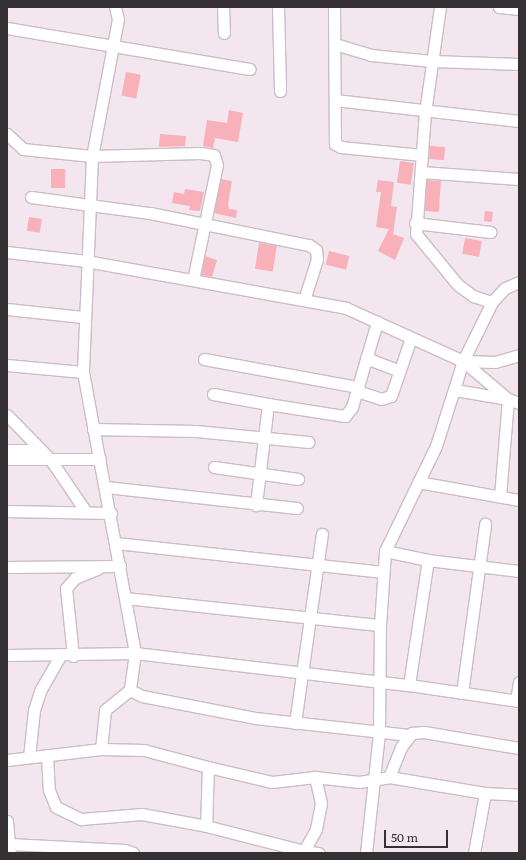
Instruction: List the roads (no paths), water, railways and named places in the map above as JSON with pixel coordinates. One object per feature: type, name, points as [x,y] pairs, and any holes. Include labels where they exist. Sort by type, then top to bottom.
[{"type":"street","points":[[101,749],[105,710],[130,690],[135,653],[111,513],[82,372],[83,317],[92,156],[118,19],[115,7]]},
{"type":"street","points":[[223,7],[224,33]]},
{"type":"street","points":[[278,7],[280,91]]},
{"type":"street","points":[[334,7],[335,100],[333,136],[338,146],[422,155]]},
{"type":"street","points":[[440,7],[425,112],[421,172],[415,224],[420,241],[458,285],[474,296],[492,302]]},
{"type":"street","points":[[499,7],[519,9]]},
{"type":"street","points":[[7,28],[250,69]]},
{"type":"street","points":[[335,44],[371,55],[432,61],[519,64]]},
{"type":"street","points":[[335,100],[425,112],[519,121]]},
{"type":"street","points":[[7,134],[23,149],[92,156],[200,153],[214,155],[217,165],[192,280]]},
{"type":"street","points":[[421,172],[519,179]]},
{"type":"street","points":[[31,197],[204,223],[314,247],[317,259],[304,300]]},
{"type":"street","points":[[415,224],[490,232]]},
{"type":"street","points":[[7,252],[86,261],[346,308],[463,361],[508,399]]},
{"type":"street","points":[[366,853],[379,734],[380,625],[385,551],[436,446],[463,361],[492,302],[498,293],[519,282]]},
{"type":"street","points":[[7,310],[83,317]]},
{"type":"street","points":[[213,394],[345,416],[352,407],[377,322]]},
{"type":"street","points":[[204,359],[357,389],[381,400],[388,398],[400,371],[411,338]]},
{"type":"street","points":[[463,361],[495,362],[519,356]]},
{"type":"street","points":[[366,358],[400,371]]},
{"type":"street","points":[[7,365],[82,372]]},
{"type":"street","points":[[455,390],[508,399],[519,403]]},
{"type":"street","points":[[500,497],[508,399]]},
{"type":"street","points":[[256,505],[268,404]]},
{"type":"street","points":[[7,415],[50,459],[86,512]]},
{"type":"street","points":[[93,429],[196,431],[308,442]]},
{"type":"street","points":[[7,450],[40,450]]},
{"type":"street","points":[[7,459],[100,459]]},
{"type":"street","points":[[214,467],[298,479]]},
{"type":"street","points":[[418,482],[519,500]]},
{"type":"street","points":[[106,487],[256,505],[297,508]]},
{"type":"street","points":[[7,511],[111,513]]},
{"type":"street","points":[[462,693],[481,566],[485,524]]},
{"type":"street","points":[[295,723],[301,672],[322,534]]},
{"type":"street","points":[[116,543],[383,572]]},
{"type":"street","points":[[385,551],[428,560],[519,571]]},
{"type":"street","points":[[409,685],[428,560]]},
{"type":"street","points":[[7,568],[120,566]]},
{"type":"street","points":[[74,656],[66,588],[75,578],[103,567]]},
{"type":"street","points":[[126,598],[380,625]]},
{"type":"street","points":[[7,655],[74,656],[135,653],[409,685],[518,701],[519,682]]},
{"type":"street","points":[[29,757],[34,710],[40,691],[60,656]]},
{"type":"street","points":[[130,690],[142,696],[295,723],[379,734],[409,735],[424,732],[519,748]]},
{"type":"street","points":[[389,777],[401,747],[409,735]]},
{"type":"street","points":[[7,760],[101,749],[144,750],[272,782],[315,777],[359,782],[389,777],[485,793],[519,795]]},
{"type":"street","points":[[47,755],[49,790],[56,807],[81,819],[142,814],[206,826],[304,852],[319,853]]},
{"type":"street","points":[[206,826],[208,767]]},
{"type":"street","points":[[304,852],[316,829],[321,803],[315,777]]},
{"type":"street","points":[[474,853],[485,793]]},
{"type":"street","points":[[7,821],[10,849],[125,850],[133,853]]}]
